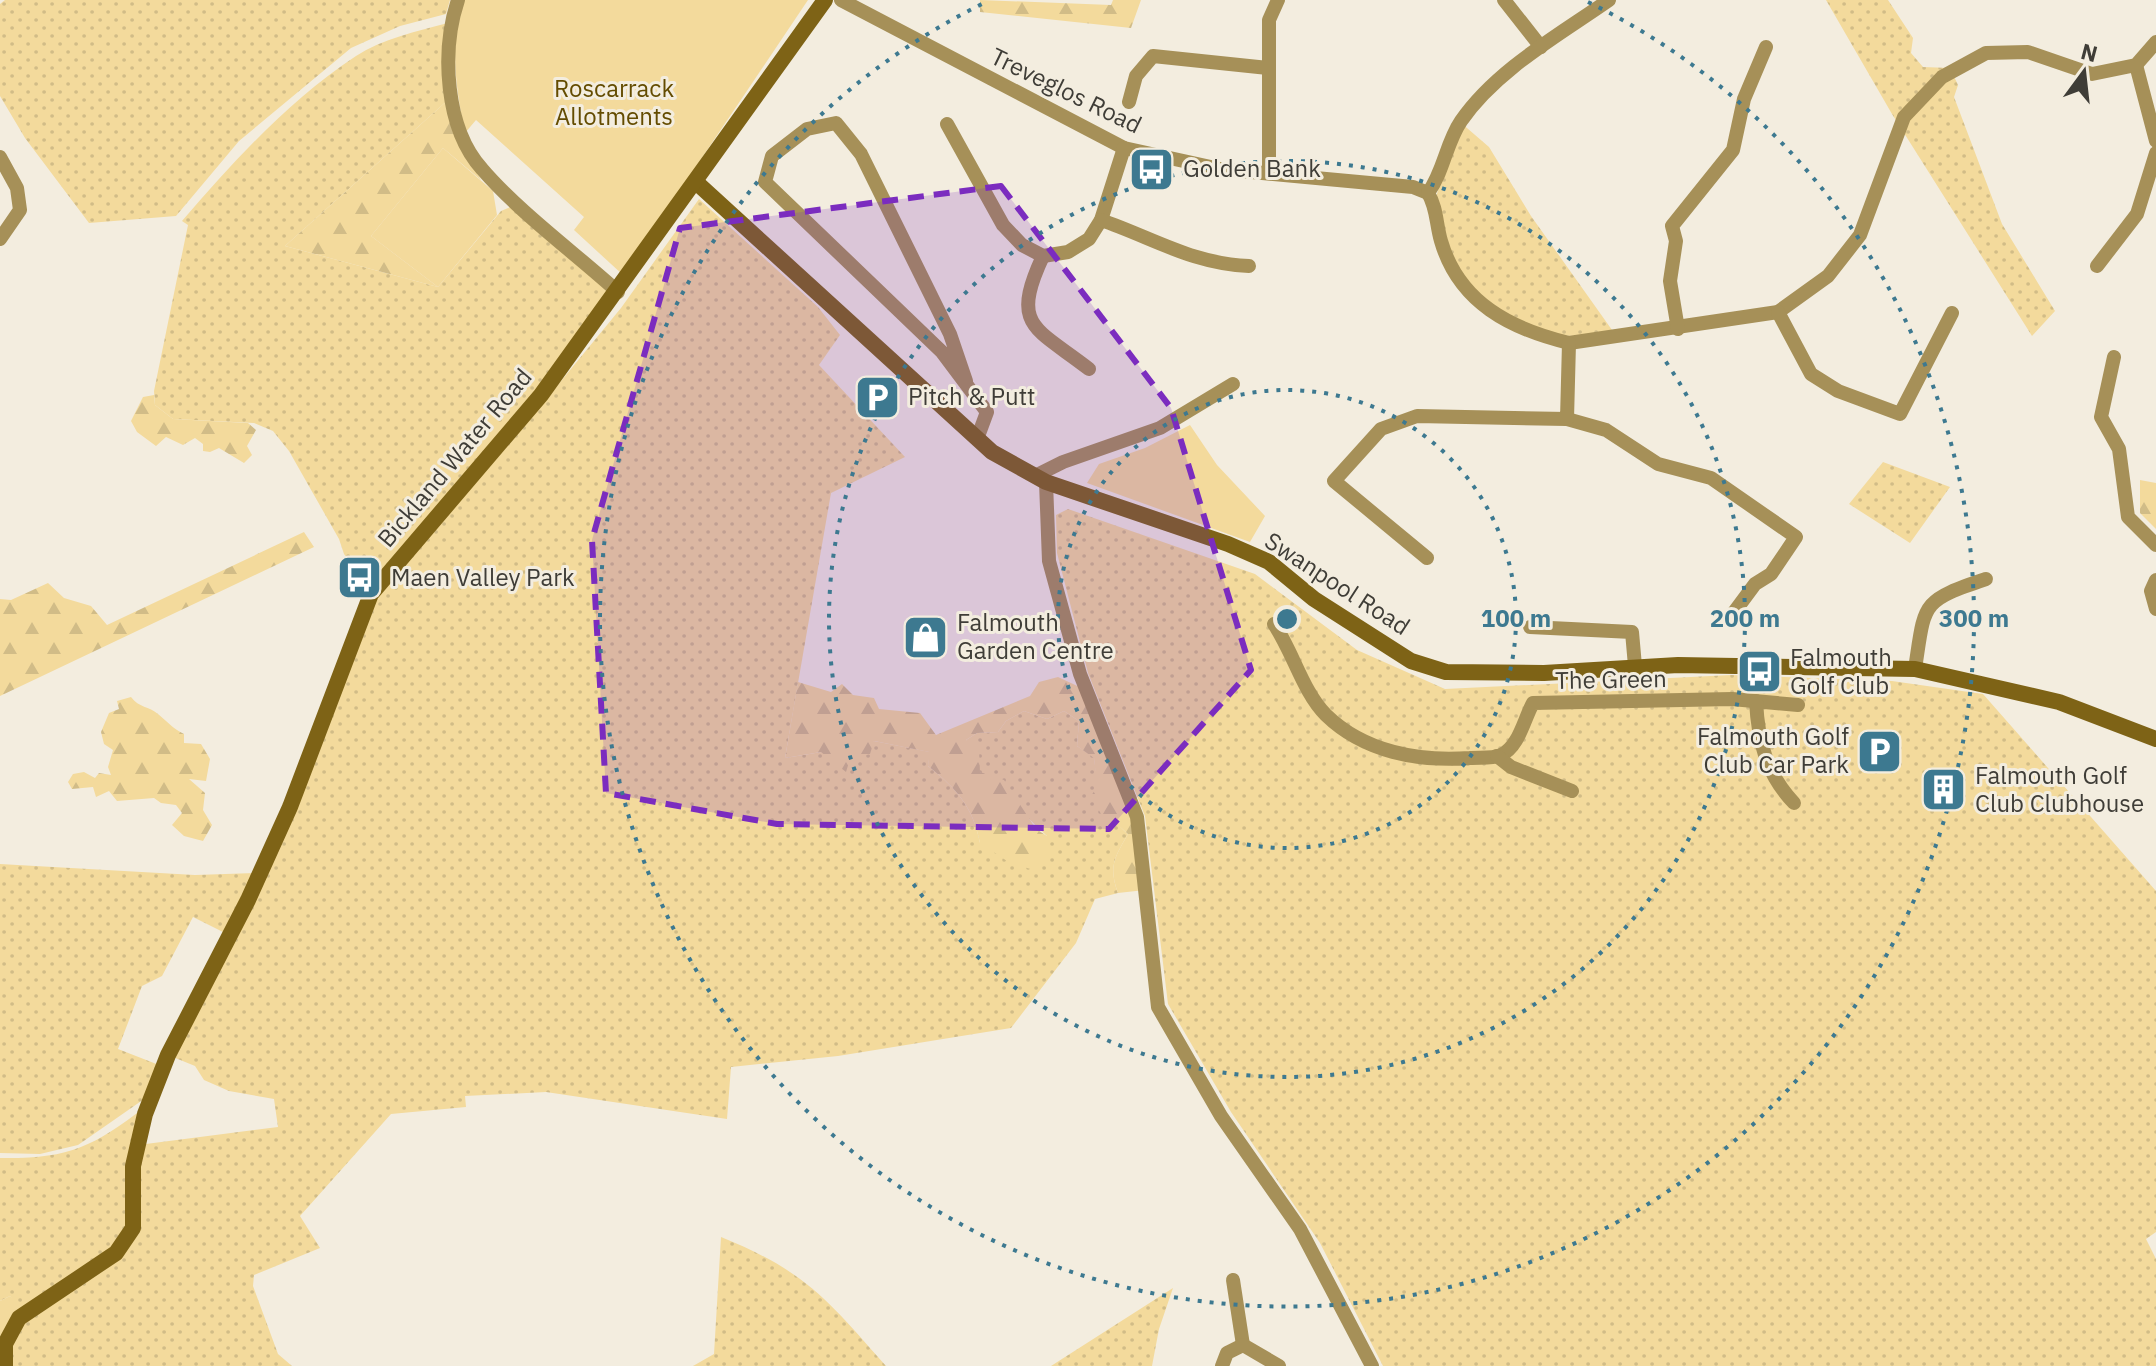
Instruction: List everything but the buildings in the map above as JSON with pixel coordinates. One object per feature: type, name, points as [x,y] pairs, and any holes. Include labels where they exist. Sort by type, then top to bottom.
[{"type":"street","points":[[458,0],[452,17],[449,84],[459,131],[480,168],[618,292]]},
{"type":"street","name":"Bickland Water Road","points":[[5,1366],[5,1344],[19,1318],[116,1253],[133,1228],[133,1166],[145,1114],[200,990],[248,900],[290,807],[371,594],[541,395],[697,183],[825,0]]},
{"type":"street","name":"Treveglos Road","points":[[841,0],[1124,148],[1174,162],[1413,187],[1428,193]]},
{"type":"street","points":[[1269,173],[1269,20],[1278,0]]},
{"type":"street","points":[[1504,0],[1541,47]]},
{"type":"street","points":[[1609,0],[1541,47],[1484,94],[1460,122],[1440,176],[1428,193],[1450,261],[1481,305],[1501,320],[1536,335],[1569,343],[1778,312],[1828,276],[1860,235],[1904,117],[1942,77],[1986,53],[2028,52],[2092,74],[2136,65],[2156,42]]},
{"type":"street","points":[[1678,329],[1670,281],[1676,241],[1672,226],[1733,150],[1744,99],[1766,47]]},
{"type":"street","points":[[1129,102],[1136,76],[1153,56],[1268,68]]},
{"type":"street","points":[[2136,65],[2156,141]]},
{"type":"street","points":[[966,381],[950,334],[861,154],[836,123],[807,129],[772,156],[765,182],[942,352],[966,381],[987,412],[977,439]]},
{"type":"street","points":[[947,124],[1003,225],[1022,245],[1043,256],[1068,252],[1089,239],[1101,220],[1124,148]]},
{"type":"street","points":[[2097,266],[2137,214],[2156,153]]},
{"type":"street","points":[[0,157],[17,188],[20,210],[0,239]]},
{"type":"street","name":"Swanpool Road","points":[[697,183],[977,439],[1041,479],[1228,544],[1269,562],[1314,599],[1422,665],[1461,674],[1635,666],[1915,669],[2059,702],[2156,739]]},
{"type":"street","points":[[1101,220],[1149,236],[1191,258],[1249,266]]},
{"type":"street","points":[[1043,256],[1028,289],[1026,309],[1038,329],[1089,369]]},
{"type":"street","points":[[1778,312],[1811,374],[1838,391],[1900,414],[1952,313]]},
{"type":"street","points":[[1567,419],[1569,343]]},
{"type":"street","points":[[2114,357],[2101,417],[2119,449],[2128,517],[2156,545]]},
{"type":"street","points":[[1233,384],[1160,428],[1063,462],[1041,479],[1047,555],[1080,674],[1137,817],[1158,1007],[1221,1116],[1300,1229],[1372,1366]]},
{"type":"street","points":[[1427,558],[1334,481],[1381,429],[1417,416],[1567,419],[1606,430],[1658,464],[1711,478],[1796,537],[1771,574],[1755,584],[1732,615]]},
{"type":"street","points":[[1915,669],[1924,613],[1941,594],[1986,579]]},
{"type":"street","points":[[2156,580],[2151,591],[2156,609]]},
{"type":"street","points":[[1274,624],[1324,713],[1346,731],[1378,748],[1408,756],[1446,760],[1497,756],[1511,767],[1572,791]]},
{"type":"street","points":[[1530,627],[1632,632],[1635,666]]},
{"type":"street","points":[[1756,701],[1762,750],[1772,774],[1794,803]]},
{"type":"street","name":"The Green","points":[[1497,756],[1514,744],[1533,703],[1756,701],[1798,705]]},
{"type":"street","points":[[1233,1280],[1243,1345]]},
{"type":"street","points":[[1222,1366],[1227,1353],[1243,1345]]},
{"type":"street","points":[[1243,1345],[1279,1366]]},
{"type":"highlighted area","points":[[1001,186],[1171,408],[1251,670],[1109,829],[777,824],[606,793],[592,540],[680,228]]},
{"type":"green space","points":[[5,0],[450,0],[446,14],[400,26],[351,48],[239,141],[176,216],[89,223],[25,138],[0,96],[0,4]]},
{"type":"green space","name":"Roscarrack Allotments","points":[[463,0],[808,0],[623,275],[574,230],[584,217],[476,120],[465,133],[455,50]]},
{"type":"green space","points":[[980,0],[1111,5],[1113,0],[1141,0],[1131,28],[980,12]]},
{"type":"green space","points":[[1826,0],[1888,0],[1913,38],[1911,53],[1923,67],[1950,68],[1958,85],[1954,97],[2002,224],[2055,311],[2032,336],[1892,114]]},
{"type":"green space","points":[[448,23],[448,100],[285,246],[438,287],[501,211],[515,205],[613,292],[538,394],[370,592],[344,554],[339,539],[289,451],[273,431],[254,423],[173,419],[155,405],[154,391],[188,225],[182,221],[263,133],[331,74],[377,45]]},
{"type":"green space","points":[[448,100],[455,132],[481,180],[443,148],[371,236],[438,287],[285,246]]},
{"type":"green space","points":[[1460,122],[1489,147],[1531,216],[1617,337],[1536,335],[1462,282],[1434,203]]},
{"type":"green space","points":[[443,148],[493,191],[497,215],[438,287],[371,236]]},
{"type":"green space","points":[[699,199],[818,307],[840,335],[819,365],[905,457],[831,493],[785,758],[821,752],[850,759],[874,741],[930,752],[928,766],[962,800],[973,819],[980,843],[1047,836],[980,772],[966,740],[977,733],[998,732],[1006,721],[1024,711],[1047,719],[1064,711],[1079,721],[1077,746],[1094,757],[1104,799],[1113,818],[1128,834],[1114,862],[1118,893],[1095,899],[1076,943],[1011,1028],[838,1056],[731,1067],[727,1119],[546,1092],[465,1096],[466,1107],[391,1114],[300,1216],[320,1248],[254,1275],[253,1286],[278,1354],[292,1366],[6,1366],[21,1319],[133,1228],[138,1145],[278,1127],[274,1099],[229,1091],[204,1080],[195,1066],[168,1055],[248,900],[371,594],[417,551],[515,437],[621,308]]},
{"type":"green space","points":[[154,395],[155,405],[173,419],[248,423],[256,430],[247,446],[252,455],[244,463],[219,448],[203,451],[203,444],[195,438],[183,445],[166,437],[156,446],[137,432],[131,421],[143,397]]},
{"type":"green space","points":[[1190,425],[1217,465],[1265,516],[1250,542],[1087,483],[1099,464],[1145,448]]},
{"type":"green space","points":[[1883,462],[1950,487],[1910,543],[1849,504]]},
{"type":"green space","points":[[2140,480],[2156,483],[2156,529],[2140,513]]},
{"type":"green space","name":"Falmouth Golf Club","points":[[1068,509],[1255,574],[1357,650],[1445,689],[1731,675],[1892,681],[1983,694],[2156,891],[2156,1232],[2146,1239],[2156,1259],[2156,1366],[1383,1366],[1320,1243],[1231,1112],[1168,1004],[1145,816],[1088,673],[1057,553],[1056,515]]},
{"type":"green space","points":[[304,532],[314,547],[0,696],[0,599],[11,600],[48,583],[64,598],[91,606],[107,625]]},
{"type":"green space","points":[[1058,677],[1086,690],[1137,817],[1145,890],[1118,893],[1114,862],[1128,834],[1118,825],[1106,823],[1091,796],[1097,787],[1094,758],[1077,746],[1079,721],[1064,711],[1047,719],[1024,711],[1006,721],[998,732],[977,733],[966,740],[979,750],[980,772],[1004,780],[1036,829],[1047,836],[1048,853],[1034,870],[1010,863],[980,843],[973,819],[962,800],[928,766],[929,752],[874,741],[870,754],[850,759],[846,772],[821,752],[785,758],[798,682],[831,692],[842,684],[853,695],[874,698],[879,709],[920,713],[936,735],[1030,696],[1039,682]]},
{"type":"green space","points":[[131,697],[184,734],[184,743],[201,744],[210,759],[206,781],[189,779],[205,793],[203,810],[212,825],[203,841],[184,836],[172,825],[182,813],[176,805],[161,803],[154,798],[117,801],[109,791],[96,797],[93,787],[72,789],[68,782],[73,774],[84,772],[95,778],[99,773],[111,775],[108,767],[113,750],[104,744],[101,732],[109,713],[119,709],[117,701]]},
{"type":"green space","points":[[0,864],[195,875],[255,873],[225,933],[193,917],[162,976],[142,986],[118,1049],[159,1065],[147,1097],[78,1145],[40,1154],[0,1153]]},
{"type":"green space","points":[[145,1107],[130,1227],[114,1250],[22,1313],[10,1296],[0,1301],[0,1158],[43,1156],[78,1148],[109,1132]]},
{"type":"green space","points":[[721,1237],[774,1262],[813,1289],[886,1366],[693,1366],[714,1354]]},
{"type":"green space","points":[[1173,1288],[1159,1329],[1152,1366],[1051,1366]]},
{"type":"green space","points":[[10,1296],[21,1306],[22,1313],[0,1341],[0,1301]]},
{"type":"place","name":"Golden Bank","points":[[1152,169]]},
{"type":"place","name":"Pitch & Putt","points":[[877,397]]},
{"type":"place","name":"Maen Valley Park","points":[[360,578]]},
{"type":"place","name":"Falmouth Garden Centre","points":[[926,637]]},
{"type":"place","name":"Falmouth Golf Club","points":[[1759,672]]},
{"type":"place","name":"Falmouth Golf Club Car Park","points":[[1880,751]]},
{"type":"place","name":"Falmouth Golf Club Clubhouse","points":[[1944,790]]}]
